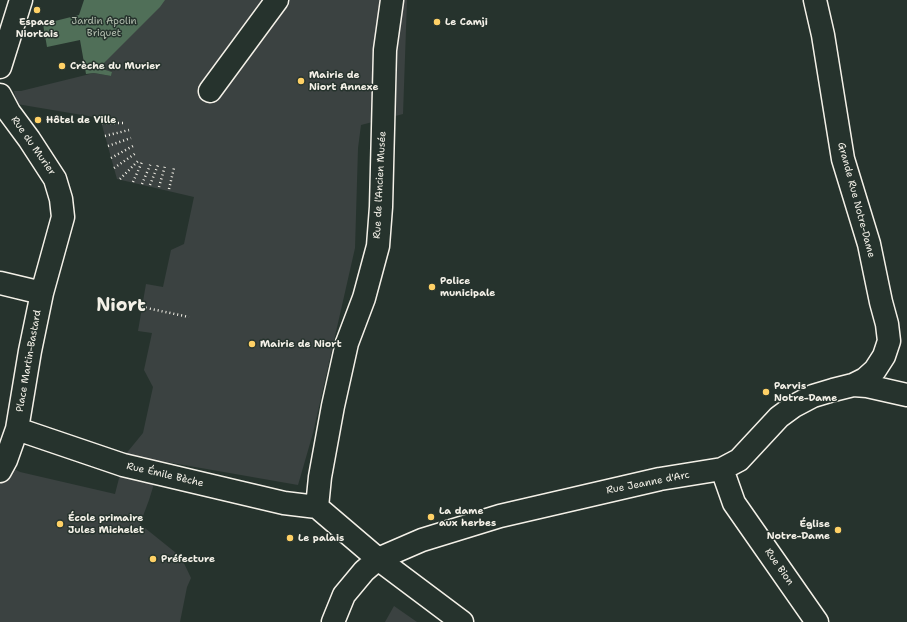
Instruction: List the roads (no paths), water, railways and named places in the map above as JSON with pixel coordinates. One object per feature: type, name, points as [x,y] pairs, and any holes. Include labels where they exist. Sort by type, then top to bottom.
[{"type":"street","points":[[0,67],[21,0]]},
{"type":"street","points":[[210,92],[277,0]]},
{"type":"street","name":"Rue de l'Ancien Musée","points":[[317,507],[320,478],[332,406],[346,343],[364,298],[378,246],[381,207],[385,50],[392,0]]},
{"type":"street","name":"Grande Rue Notre-Dame","points":[[815,0],[823,35],[843,159],[869,244],[887,324],[889,341],[884,356],[875,370],[865,379],[853,385]]},
{"type":"street","name":"Rue du Murier","points":[[3,108],[29,140],[55,179],[61,199],[63,217],[42,293]]},
{"type":"street","points":[[0,283],[42,293]]},
{"type":"street","name":"Place Martin-Bastard","points":[[0,471],[6,460],[17,429],[30,351],[42,293]]},
{"type":"street","points":[[853,385],[867,386],[907,395]]},
{"type":"street","name":"Rue Jeanne d'Arc","points":[[333,622],[344,595],[364,571],[378,559],[422,540],[500,516],[660,478],[722,469],[738,460],[779,417],[794,406],[813,396],[853,385]]},
{"type":"street","name":"Rue Émile Bèche","points":[[17,429],[123,465],[278,502],[317,507]]},
{"type":"street","name":"Rue Bion","points":[[722,469],[734,503],[817,622]]},
{"type":"street","points":[[317,507],[378,559],[462,622]]},
{"type":"place","name":"Espace Niortais","points":[[37,10]]},
{"type":"place","name":"Le Camji","points":[[437,22]]},
{"type":"place","name":"Crèche du Murier","points":[[62,66]]},
{"type":"place","name":"Mairie de Niort Annexe","points":[[301,81]]},
{"type":"place","name":"Hôtel de Ville","points":[[38,120]]},
{"type":"place","name":"Police municipale","points":[[432,287]]},
{"type":"place","name":"Mairie de Niort","points":[[252,344]]},
{"type":"place","name":"Parvis Notre-Dame","points":[[766,392]]},
{"type":"place","name":"La dame aux herbes","points":[[431,517]]},
{"type":"place","name":"École primaire Jules Michelet","points":[[60,524]]},
{"type":"place","name":"Église Notre-Dame","points":[[838,530]]},
{"type":"place","name":"Le palais","points":[[290,538]]},
{"type":"place","name":"Préfecture","points":[[153,559]]},
{"type":"district","name":"Niort","points":[[121,306]]},
{"type":"park label","name":"Jardin Apolin Briquet","points":[[104,26]]}]
